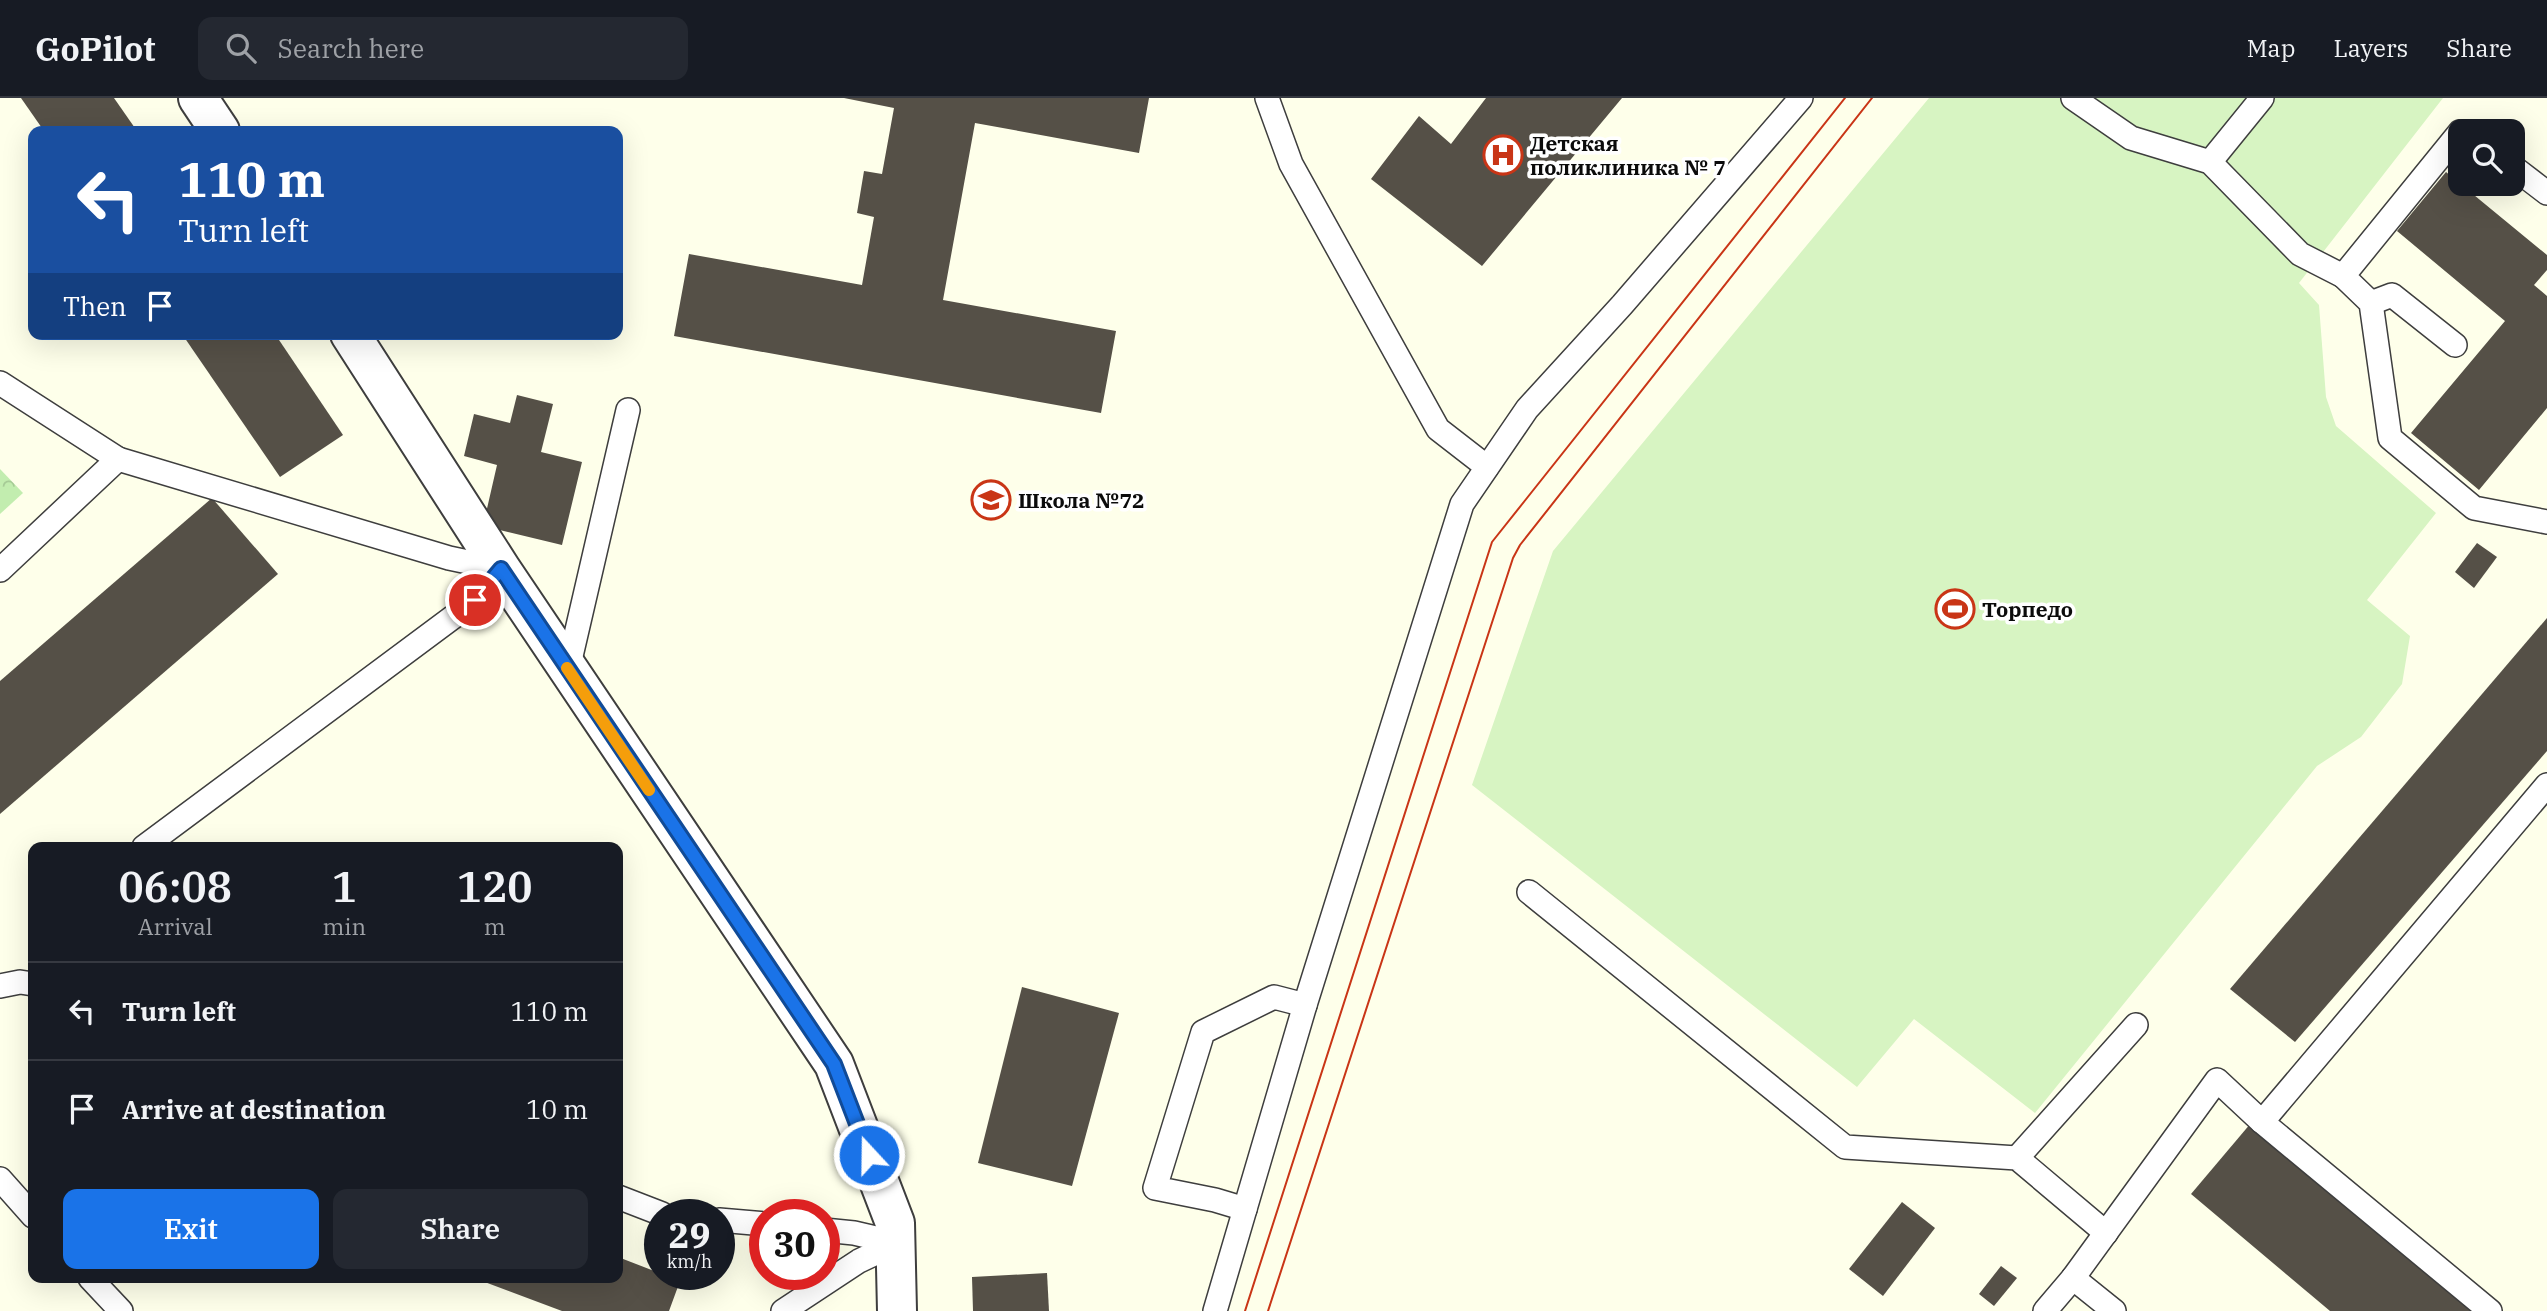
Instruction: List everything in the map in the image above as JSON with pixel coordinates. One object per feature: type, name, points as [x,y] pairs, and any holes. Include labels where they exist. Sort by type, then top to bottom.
[{"type":"street","points":[[198,98],[216,126]]},
{"type":"street","points":[[354,340],[501,569],[834,1064],[895,1223],[897,1311]]},
{"type":"lane","points":[[1268,98],[1291,164],[1438,429],[1487,467]]},
{"type":"lane","points":[[1215,1311],[1305,1005],[1462,503],[1527,408],[1622,305],[1801,98]]},
{"type":"lane","points":[[2073,98],[2131,138],[2210,162],[2300,254],[2343,276],[2371,303],[2390,438],[2474,508],[2547,522]]},
{"type":"lane","points":[[2210,162],[2262,98]]},
{"type":"lane","points":[[2343,276],[2448,148]]},
{"type":"lane","points":[[2525,176],[2547,193]]},
{"type":"lane","points":[[2371,303],[2392,295],[2455,345]]},
{"type":"lane","points":[[0,383],[118,459],[449,558],[501,569],[475,600],[151,842]]},
{"type":"lane","points":[[568,669],[628,410]]},
{"type":"lane","points":[[0,570],[118,459]]},
{"type":"lane","points":[[2262,1122],[2547,785]]},
{"type":"lane","points":[[1529,892],[1845,1147],[2017,1158],[2106,1233]]},
{"type":"lane","points":[[1245,1209],[1155,1188],[1203,1032],[1274,997],[1305,1005]]},
{"type":"lane","points":[[2017,1158],[2136,1025]]},
{"type":"lane","points":[[2045,1311],[2073,1278],[2217,1080],[2262,1122],[2490,1311]]},
{"type":"lane","points":[[0,1179],[28,1210]]},
{"type":"lane","points":[[623,1199],[644,1207]]},
{"type":"lane","points":[[840,1232],[897,1243]]},
{"type":"lane","points":[[783,1311],[859,1261],[897,1243]]},
{"type":"lane","points":[[2073,1278],[2114,1311]]},
{"type":"lane","points":[[95,1283],[121,1311]]},
{"type":"green space","name":"Торпедо","points":[[1929,98],[2443,98],[2299,283],[2319,305],[2326,397],[2336,426],[2436,513],[2367,600],[2410,636],[2402,684],[2361,737],[2317,766],[2035,1113],[1914,1019],[1857,1087],[1472,785],[1553,551]]},
{"type":"green space","points":[[0,469],[23,493],[0,514]]},
{"type":"building","points":[[21,98],[114,98],[134,126],[41,126]]},
{"type":"building","points":[[844,98],[1149,98],[1139,153],[975,123],[943,300],[1116,331],[1101,413],[674,336],[689,254],[862,285],[874,217],[857,213],[864,171],[882,174],[894,108]]},
{"type":"building","points":[[1486,98],[1622,98],[1482,266],[1371,179],[1419,116],[1451,144]]},
{"type":"building","points":[[2446,172],[2448,196],[2475,196],[2547,255],[2547,270],[2534,285],[2547,296],[2547,408],[2479,490],[2411,433],[2505,321],[2397,231]]},
{"type":"building","points":[[186,340],[279,340],[343,435],[280,477]]},
{"type":"building","points":[[517,395],[553,404],[541,452],[582,462],[562,545],[483,526],[497,465],[464,456],[474,414],[510,423]]},
{"type":"building","points":[[212,498],[278,574],[0,814],[0,681]]},
{"type":"building","points":[[2477,543],[2497,557],[2474,588],[2455,572]]},
{"type":"building","points":[[2547,618],[2547,751],[2295,1042],[2230,989]]},
{"type":"building","points":[[1022,987],[1119,1013],[1072,1186],[978,1163]]},
{"type":"building","points":[[2251,1123],[2472,1311],[2330,1311],[2191,1194]]},
{"type":"building","points":[[1902,1202],[1935,1228],[1883,1296],[1849,1269]]},
{"type":"building","points":[[623,1259],[644,1267],[644,1290],[677,1290],[669,1311],[562,1311],[487,1283],[623,1283]]},
{"type":"building","points":[[2001,1266],[2017,1278],[1994,1306],[1979,1294]]},
{"type":"building","points":[[1047,1273],[1049,1311],[973,1311],[972,1277]]},
{"type":"tram line","points":[[1245,1311],[1492,542],[1845,98]]},
{"type":"tram line","points":[[1268,1311],[1513,558],[1520,545],[1872,98]]},
{"type":"slow traffic","points":[[567,668],[649,790]]},
{"type":"place","name":"Детская поликлиника № 7","points":[[1503,155]]},
{"type":"place","name":"Школа №72","points":[[991,500]]},
{"type":"place","name":"Торпедо","points":[[1955,609]]},
{"type":"route","points":[[475,600],[501,569],[834,1064],[869,1155]]}]
